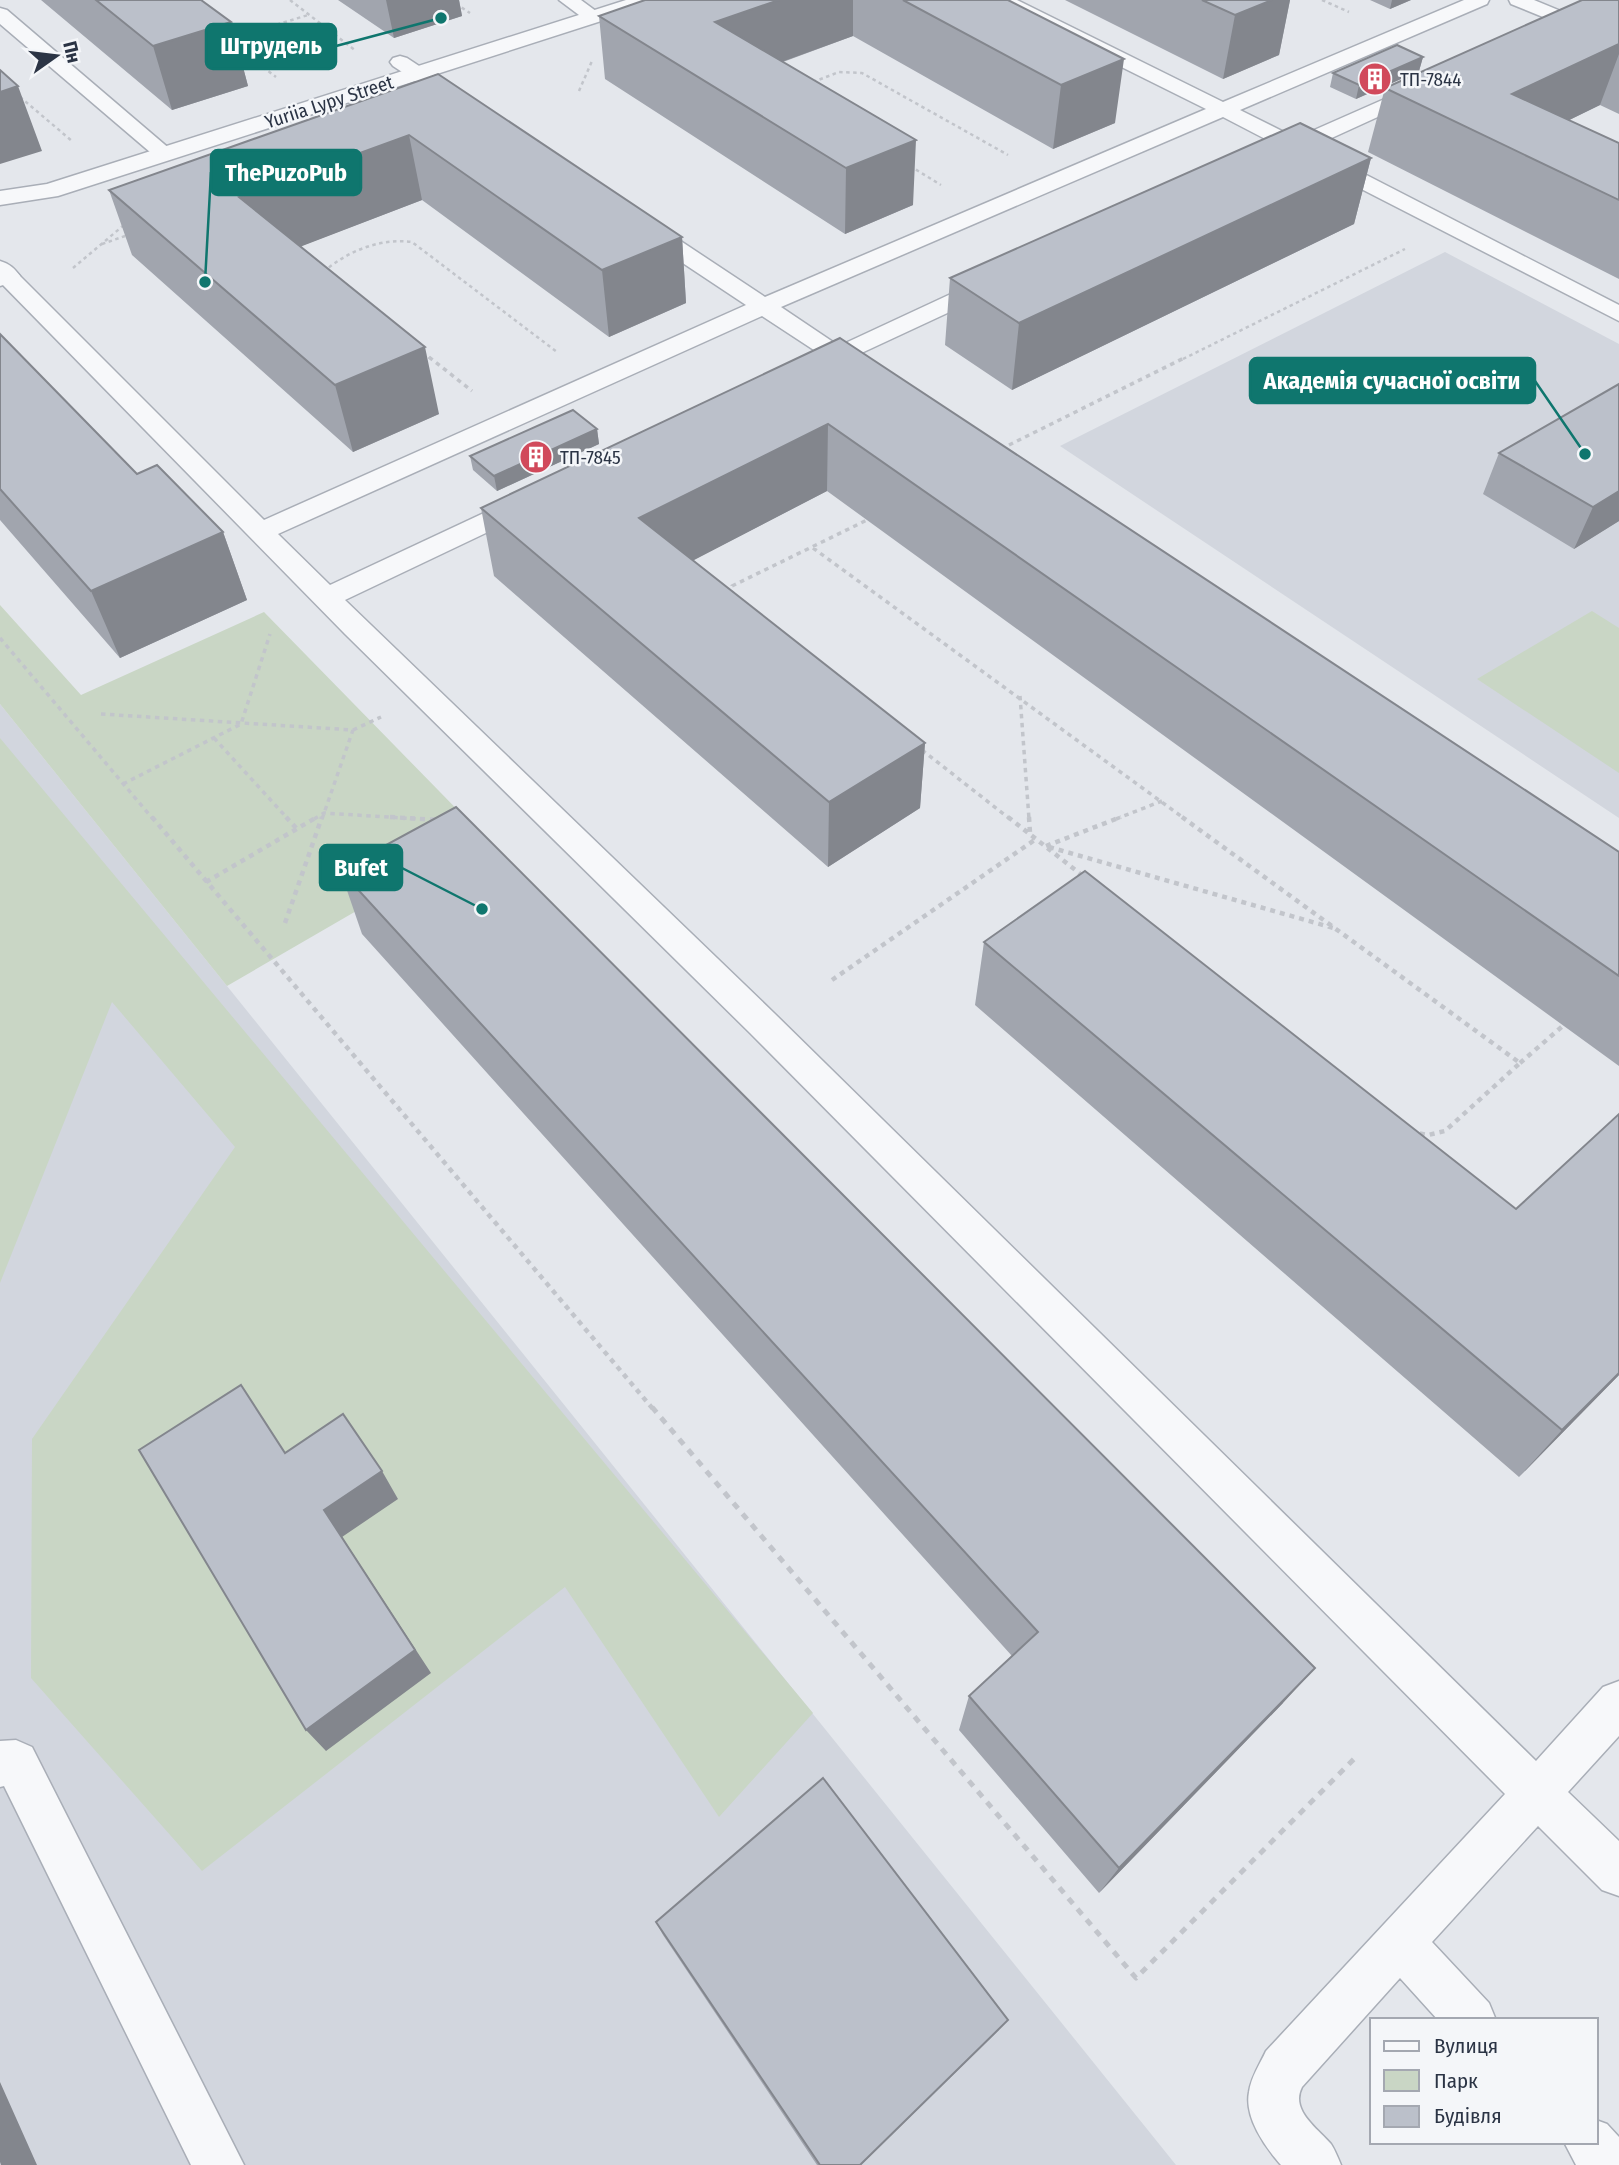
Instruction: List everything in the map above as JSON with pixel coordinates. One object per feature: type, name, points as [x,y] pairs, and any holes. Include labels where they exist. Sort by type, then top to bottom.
[{"type":"street","name":"Yuriia Lypy Street","points":[[4,196],[50,191],[156,148],[409,68],[585,6],[647,0]]},
{"type":"lane","points":[[1002,0],[1193,97],[1223,108],[1619,314]]},
{"type":"lane","points":[[260,532],[761,307],[1480,0]]},
{"type":"lane","points":[[1518,0],[1619,42]]},
{"type":"lane","points":[[1546,36],[1604,10]]},
{"type":"lane","points":[[0,14],[156,148]]},
{"type":"lane","points":[[409,68],[465,106]]},
{"type":"lane","points":[[1257,163],[1444,80]]},
{"type":"lane","points":[[624,213],[761,307],[886,386]]},
{"type":"lane","points":[[802,373],[1017,272]]},
{"type":"lane","points":[[2,274],[326,598],[762,1023],[1535,1793],[1619,1873]]},
{"type":"lane","points":[[326,598],[539,497]]},
{"type":"lane","points":[[1315,2165],[1289,2134],[1275,2111],[1274,2091],[1284,2069],[1619,1703]]},
{"type":"lane","points":[[0,1764],[16,1763],[218,2165]]},
{"type":"lane","points":[[1400,1943],[1470,2018]]},
{"type":"lane","points":[[1590,2144],[1610,2165]]},
{"type":"path","points":[[290,0],[365,58]]},
{"type":"path","points":[[450,0],[472,15]]},
{"type":"path","points":[[285,83],[226,40],[309,14]]},
{"type":"path","points":[[579,91],[593,59]]},
{"type":"path","points":[[808,83],[839,72],[862,73],[1015,159]]},
{"type":"path","points":[[19,96],[72,141]]},
{"type":"path","points":[[13,102],[27,103]]},
{"type":"path","points":[[899,160],[946,188]]},
{"type":"path","points":[[73,268],[132,218]]},
{"type":"path","points":[[102,244],[141,230]]},
{"type":"path","points":[[330,275],[327,269],[336,261],[386,242],[412,242],[559,354]]},
{"type":"path","points":[[1009,445],[1412,246]]},
{"type":"path","points":[[421,351],[473,392]]},
{"type":"path","points":[[735,604],[730,594],[732,586],[867,520]]},
{"type":"path","points":[[813,548],[1020,696],[1520,1063]]},
{"type":"path","points":[[123,784],[241,723],[270,634]]},
{"type":"path","points":[[0,638],[1136,1978],[1357,1756]]},
{"type":"path","points":[[1020,696],[1030,834]]},
{"type":"path","points":[[101,715],[353,730],[387,714]]},
{"type":"path","points":[[285,923],[353,730]]},
{"type":"path","points":[[214,738],[297,829]]},
{"type":"path","points":[[921,749],[1088,880]]},
{"type":"path","points":[[1045,846],[1163,801]]},
{"type":"path","points":[[206,882],[324,813],[446,821]]},
{"type":"path","points":[[832,979],[1036,839]]},
{"type":"path","points":[[1045,846],[1340,930]]},
{"type":"path","points":[[1409,1131],[1428,1135],[1445,1131],[1569,1021]]},
{"type":"shaded area","points":[[1445,252],[1619,344],[1619,818],[1060,446]]},
{"type":"shaded area","points":[[0,704],[227,986],[1176,2165],[0,2165]]},
{"type":"green space","points":[[0,605],[81,695],[264,612],[484,837],[227,986],[0,704]]},
{"type":"green space","points":[[1592,611],[1619,628],[1619,773],[1477,679]]},
{"type":"green space","points":[[0,738],[813,1713],[719,1817],[565,1587],[202,1871],[31,1678],[32,1439],[235,1147],[112,1002],[0,1283]]},
{"type":"building","points":[[96,0],[201,0],[231,22],[153,46]]},
{"type":"building","points":[[645,0],[779,0],[715,22],[916,140],[846,168],[599,16]]},
{"type":"building","points":[[903,0],[1008,0],[1124,59],[1061,85]]},
{"type":"building","points":[[1202,0],[1272,0],[1235,15]]},
{"type":"building","points":[[1582,0],[1619,0],[1619,44],[1512,94],[1619,143],[1619,200],[1385,88]]},
{"type":"building","points":[[1397,45],[1423,57],[1359,85],[1333,73]]},
{"type":"building","points":[[0,70],[18,86],[0,92]]},
{"type":"building","points":[[438,74],[682,237],[602,270],[409,135],[239,197],[425,347],[335,385],[109,190]]},
{"type":"building","points":[[1300,123],[1371,158],[1019,323],[950,278]]},
{"type":"building","points":[[0,334],[137,474],[157,465],[223,532],[91,591],[0,489]]},
{"type":"building","points":[[840,338],[1619,852],[1619,976],[828,424],[639,518],[925,743],[829,802],[481,508]]},
{"type":"building","points":[[1619,384],[1619,491],[1593,507],[1499,453]]},
{"type":"building","points":[[573,410],[597,429],[494,476],[470,456]]},
{"type":"building","points":[[456,807],[1315,1668],[1119,1868],[969,1696],[1038,1632],[340,870]]},
{"type":"building","points":[[1085,871],[1516,1209],[1619,1114],[1619,1373],[1562,1430],[984,942]]},
{"type":"building","points":[[241,1385],[285,1453],[343,1414],[382,1471],[324,1510],[415,1650],[306,1730],[139,1450]]},
{"type":"building","points":[[823,1778],[1008,2020],[860,2165],[820,2165],[656,1922]]},
{"type":"place","name":"Штрудель","points":[[441,18]]},
{"type":"place","name":"ТП-7844","points":[[1375,79]]},
{"type":"place","name":"ThePuzoPub","points":[[205,282]]},
{"type":"place","name":"Академія сучасної освіти","points":[[1585,454]]},
{"type":"place","name":"ТП-7845","points":[[536,457]]},
{"type":"place","name":"Bufet","points":[[482,909]]}]
